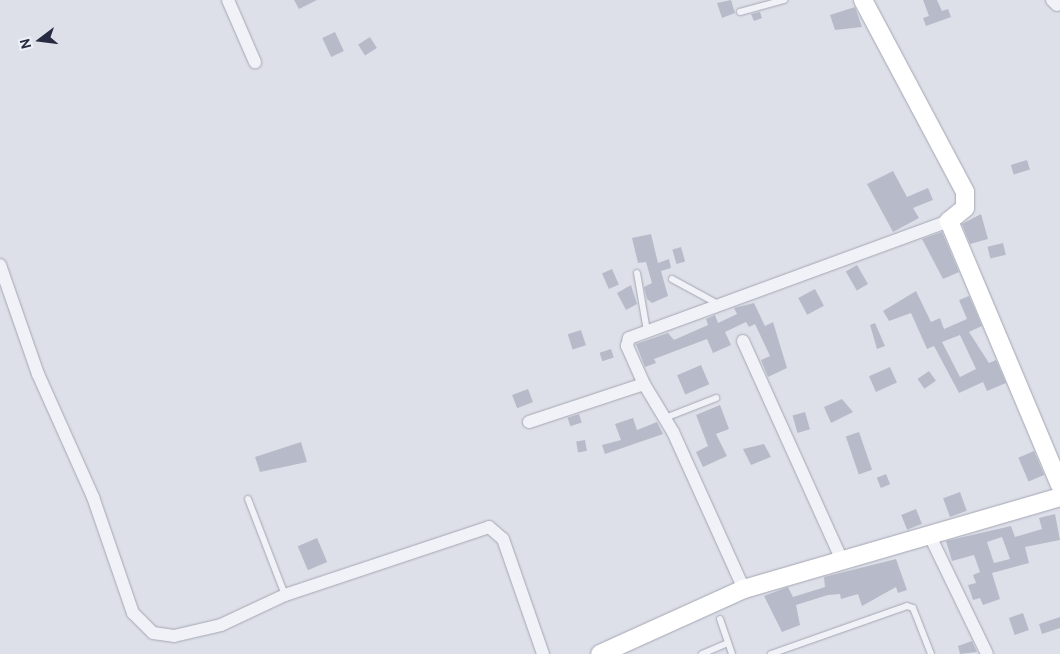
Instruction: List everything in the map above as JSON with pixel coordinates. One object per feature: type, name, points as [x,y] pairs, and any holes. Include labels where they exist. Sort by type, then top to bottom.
[{"type":"street","points":[[228,0],[255,62]]},
{"type":"street","points":[[744,589],[666,418],[644,384],[626,342],[647,331],[716,303],[949,221],[965,208],[965,192],[862,0]]},
{"type":"street","points":[[949,221],[1060,485]]},
{"type":"street","points":[[0,265],[38,374],[93,497],[140,623],[153,633],[174,636],[221,625],[284,595],[489,527],[503,539],[543,654]]},
{"type":"street","points":[[743,340],[841,558]]},
{"type":"street","points":[[529,422],[644,384]]},
{"type":"street","points":[[611,651],[715,606],[744,589],[841,558],[1060,497]]},
{"type":"street","points":[[929,534],[987,654]]},
{"type":"lane","points":[[740,12],[784,0]]},
{"type":"lane","points":[[637,273],[647,331]]},
{"type":"lane","points":[[672,279],[716,303]]},
{"type":"lane","points":[[666,418],[716,398]]},
{"type":"lane","points":[[248,499],[284,595]]},
{"type":"lane","points":[[771,654],[907,606],[913,608],[931,654]]},
{"type":"lane","points":[[720,619],[732,654]]},
{"type":"lane","points":[[702,654],[728,643]]},
{"type":"building","points":[[294,0],[317,0],[299,9]]},
{"type":"building","points":[[731,0],[735,13],[722,18],[717,3]]},
{"type":"building","points":[[923,0],[937,0],[942,11],[948,9],[951,17],[926,26],[923,18],[929,16]]},
{"type":"building","points":[[855,7],[862,27],[835,30],[830,15]]},
{"type":"building","points":[[760,12],[762,18],[754,21],[751,14]]},
{"type":"building","points":[[335,32],[344,51],[331,57],[322,38]]},
{"type":"building","points":[[370,37],[377,48],[365,55],[358,44]]},
{"type":"building","points":[[1027,160],[1030,170],[1014,175],[1011,165]]},
{"type":"building","points":[[893,171],[907,197],[928,188],[933,200],[913,208],[919,218],[893,232],[867,184]]},
{"type":"building","points":[[981,214],[988,239],[970,244],[962,224]]},
{"type":"building","points":[[942,232],[959,272],[943,279],[922,239]]},
{"type":"building","points":[[651,234],[658,263],[669,259],[671,268],[661,271],[668,296],[652,303],[647,299],[644,287],[652,283],[646,262],[638,263],[632,238]]},
{"type":"building","points":[[1003,243],[1006,255],[990,259],[987,247]]},
{"type":"building","points":[[681,247],[685,261],[676,264],[672,249]]},
{"type":"building","points":[[857,265],[868,284],[857,291],[846,272]]},
{"type":"building","points":[[612,269],[619,285],[609,289],[602,273]]},
{"type":"building","points":[[631,285],[637,304],[626,310],[617,293]]},
{"type":"building","points":[[815,289],[824,306],[807,315],[798,298]]},
{"type":"building","points":[[916,291],[931,322],[940,318],[944,329],[967,319],[959,300],[969,296],[982,326],[969,332],[989,363],[996,360],[1006,383],[987,391],[983,382],[959,393],[934,346],[927,349],[911,313],[889,321],[883,311]],"holes":[[[960,335],[976,369],[960,377],[942,342]]]},
{"type":"building","points":[[754,303],[765,326],[773,322],[787,368],[768,377],[761,360],[770,356],[755,324],[749,327],[746,322],[725,332],[731,345],[713,353],[707,339],[654,359],[656,363],[645,367],[636,344],[668,333],[674,340],[708,325],[706,319],[715,315],[718,323],[737,314],[734,308]]},
{"type":"building","points":[[875,323],[885,346],[877,349],[870,325]]},
{"type":"building","points":[[581,330],[586,345],[573,350],[568,334]]},
{"type":"building","points":[[611,349],[614,358],[602,361],[600,353]]},
{"type":"building","points":[[701,365],[709,384],[685,394],[677,375]]},
{"type":"building","points":[[890,367],[897,383],[876,392],[869,376]]},
{"type":"building","points":[[929,371],[936,381],[924,389],[918,379]]},
{"type":"building","points":[[528,389],[533,402],[517,408],[512,395]]},
{"type":"building","points":[[842,399],[853,412],[831,423],[824,407]]},
{"type":"building","points":[[720,405],[729,429],[716,434],[727,456],[703,467],[696,452],[708,446],[696,415]]},
{"type":"building","points":[[805,412],[810,429],[797,433],[793,416]]},
{"type":"building","points":[[579,414],[582,423],[570,426],[568,418]]},
{"type":"building","points":[[633,418],[637,430],[657,422],[663,434],[605,454],[602,445],[621,440],[615,424]]},
{"type":"building","points":[[859,432],[872,470],[859,474],[846,437]]},
{"type":"building","points":[[585,440],[587,451],[578,452],[576,442]]},
{"type":"building","points":[[301,442],[307,462],[260,472],[255,457]]},
{"type":"building","points":[[764,444],[771,457],[751,465],[743,449]]},
{"type":"building","points":[[1034,451],[1044,475],[1029,482],[1018,458]]},
{"type":"building","points":[[886,474],[890,484],[881,488],[877,478]]},
{"type":"building","points":[[960,492],[967,511],[950,517],[943,498]]},
{"type":"building","points":[[916,509],[922,524],[907,530],[901,515]]},
{"type":"building","points":[[1055,514],[1060,540],[1025,547],[1029,563],[992,573],[1000,599],[983,605],[980,598],[973,600],[968,585],[976,583],[973,575],[980,572],[974,555],[952,561],[946,541],[1011,526],[1015,537],[1042,529],[1039,518]],"holes":[[[1002,537],[1010,559],[994,563],[987,542]]]},
{"type":"building","points":[[317,538],[327,562],[308,570],[298,546]]},
{"type":"building","points":[[896,559],[907,590],[898,593],[896,587],[862,606],[858,594],[841,599],[840,594],[828,595],[796,605],[800,625],[782,632],[764,596],[788,587],[793,597],[825,587],[824,577]]},
{"type":"building","points":[[1023,613],[1029,630],[1015,635],[1009,618]]},
{"type":"building","points":[[1060,617],[1060,628],[1042,634],[1039,624]]},
{"type":"building","points":[[972,641],[977,652],[960,654],[958,646]]}]
